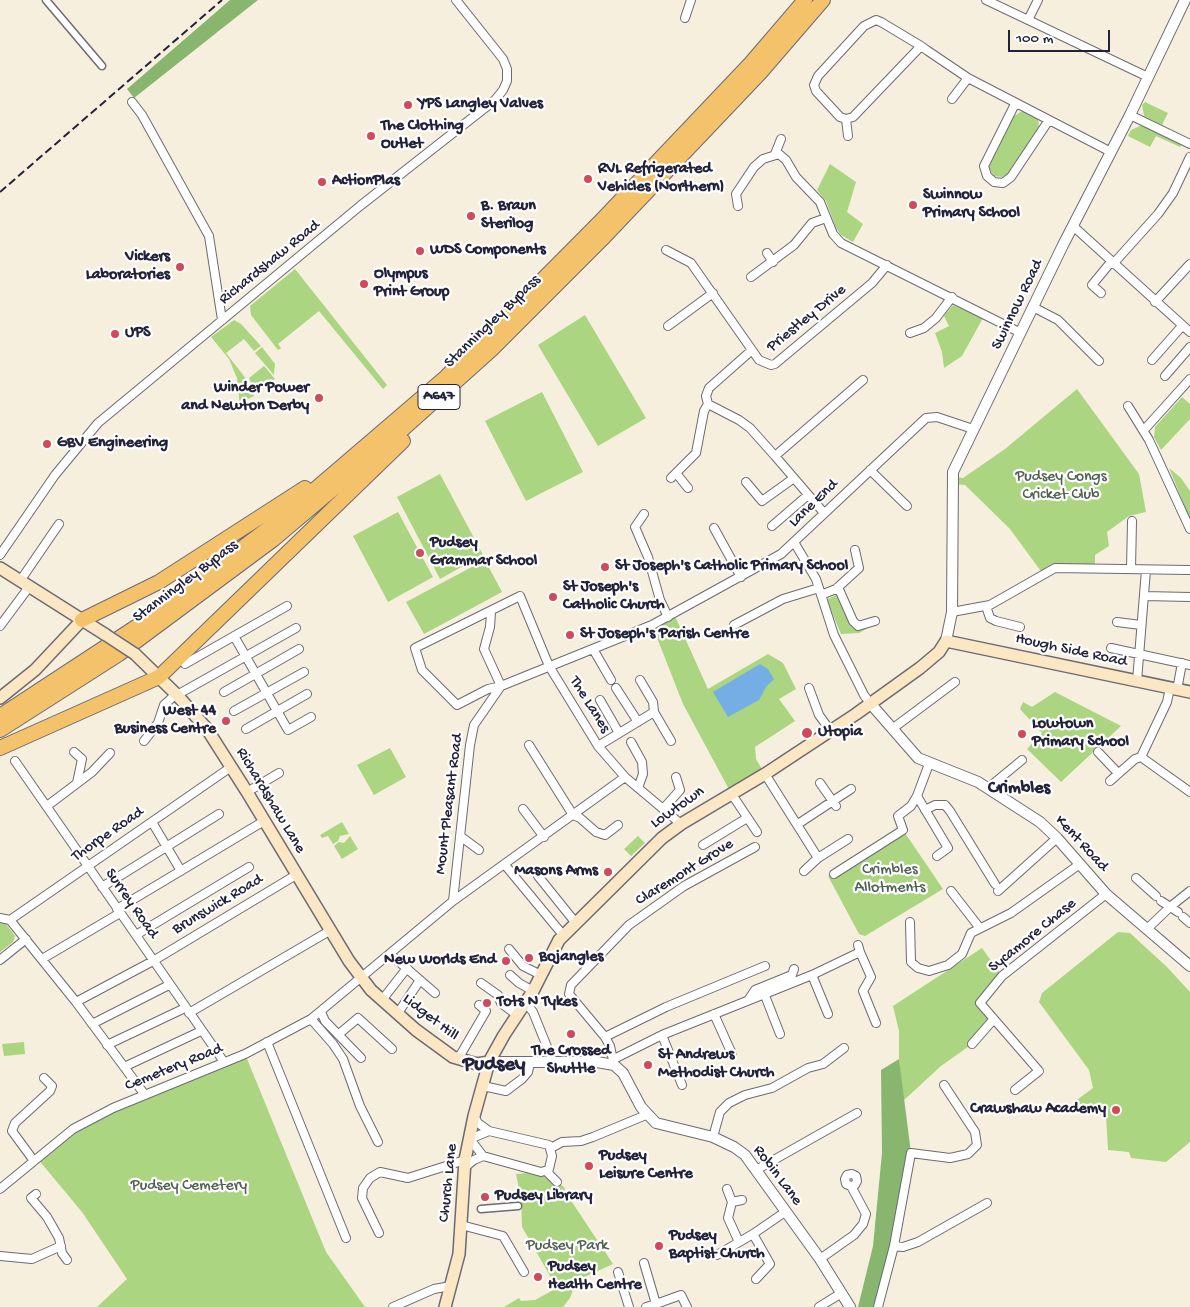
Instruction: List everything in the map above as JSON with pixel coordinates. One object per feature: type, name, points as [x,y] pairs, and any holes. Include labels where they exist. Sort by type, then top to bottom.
[{"type":"highway","points":[[751,63],[797,0]]},
{"type":"highway","name":"Stanningley Bypass","points":[[0,716],[142,623],[278,520],[344,466],[446,377],[600,224],[751,63],[806,0]]},
{"type":"highway","name":"Stanningley Bypass","points":[[0,730],[119,654],[274,538],[384,446],[492,349],[605,236],[740,94],[823,0]]},
{"type":"highway","points":[[0,748],[159,677],[389,456],[492,349]]},
{"type":"highway","points":[[82,620],[159,582],[303,488],[344,466]]},
{"type":"main road","points":[[0,568],[82,620],[35,670],[0,698]]},
{"type":"main road","name":"Richardshaw Lane","points":[[82,620],[135,654],[177,695],[207,729],[248,792],[296,874],[361,978]]},
{"type":"main road","name":"Lowtown","points":[[489,1062],[526,1003],[563,935],[643,855],[681,824],[766,774],[920,668],[939,652],[946,641]]},
{"type":"main road","name":"Hough Side Road","points":[[946,641],[1190,692]]},
{"type":"main road","name":"Lidget Hill","points":[[361,978],[382,1000],[440,1048],[458,1059],[477,1064],[489,1062]]},
{"type":"main road","name":"Church Lane","points":[[445,1307],[459,1254],[464,1164],[474,1116],[489,1062]]},
{"type":"street","points":[[46,0],[102,66]]},
{"type":"street","name":"Richardshaw Road","points":[[0,555],[85,436],[112,410],[439,142],[495,100],[507,81],[507,69],[503,59],[456,0]]},
{"type":"street","points":[[685,18],[692,0]]},
{"type":"street","points":[[986,0],[1148,77]]},
{"type":"street","points":[[1028,20],[1038,0]]},
{"type":"street","name":"Swinnow Road","points":[[946,641],[952,612],[954,472],[1073,226],[1130,115],[1184,0]]},
{"type":"street","points":[[848,136],[846,119],[819,96],[814,85],[818,76],[864,26],[872,22],[881,22],[968,78],[1111,152]]},
{"type":"street","points":[[846,119],[858,114],[920,46]]},
{"type":"street","points":[[952,98],[968,78]]},
{"type":"street","points":[[132,102],[142,116],[209,236],[222,320]]},
{"type":"street","points":[[1015,104],[984,166],[987,176],[994,182],[1003,183],[1010,177],[1049,120]]},
{"type":"street","points":[[1130,115],[1190,144]]},
{"type":"street","points":[[776,154],[781,139]]},
{"type":"street","points":[[738,206],[736,194],[739,186],[763,158],[776,154],[786,160],[796,177],[817,197],[837,240],[1021,333]]},
{"type":"street","points":[[1101,293],[1092,285],[1158,214],[1173,193],[1190,156]]},
{"type":"street","points":[[751,277],[794,245],[812,223],[826,218]]},
{"type":"street","points":[[1073,226],[1190,332]]},
{"type":"street","name":"Priestley Drive","points":[[666,250],[691,263],[762,363],[775,364],[880,277],[887,265]]},
{"type":"street","points":[[767,253],[772,262]]},
{"type":"street","points":[[1156,302],[1190,264]]},
{"type":"street","points":[[668,326],[713,293]]},
{"type":"street","points":[[910,333],[924,328],[936,318],[952,297]]},
{"type":"street","points":[[1033,308],[1058,320],[1099,361]]},
{"type":"street","points":[[1152,360],[1182,326]]},
{"type":"street","points":[[1165,376],[1190,347]]},
{"type":"street","points":[[688,488],[673,475],[696,453],[704,411],[708,404],[706,396],[709,388],[752,350]]},
{"type":"street","points":[[1144,430],[1190,379]]},
{"type":"street","points":[[775,456],[863,380]]},
{"type":"street","points":[[708,404],[738,420],[775,456],[824,513]]},
{"type":"street","points":[[1128,406],[1144,430],[1190,529]]},
{"type":"street","name":"Lane End","points":[[870,703],[860,688],[834,635],[820,591],[804,557],[794,542],[926,418],[938,417],[973,430]]},
{"type":"street","points":[[870,470],[907,506]]},
{"type":"street","points":[[746,482],[762,501],[794,478]]},
{"type":"street","points":[[772,526],[808,495]]},
{"type":"street","points":[[635,527],[644,514]]},
{"type":"street","points":[[1131,569],[1132,521]]},
{"type":"street","points":[[0,626],[59,524]]},
{"type":"street","points":[[626,526],[635,527]]},
{"type":"street","points":[[635,527],[648,557],[660,600],[668,617]]},
{"type":"street","points":[[714,528],[741,577]]},
{"type":"street","points":[[501,686],[484,649],[490,627],[491,612],[415,648],[422,670],[457,705],[488,689],[501,686],[668,617],[781,554],[794,542]]},
{"type":"street","points":[[855,550],[858,568]]},
{"type":"street","points":[[734,625],[783,599],[838,587],[858,568]]},
{"type":"street","points":[[858,568],[867,572]]},
{"type":"street","points":[[952,612],[986,606],[1056,568],[1190,570]]},
{"type":"street","points":[[1137,681],[1146,570]]},
{"type":"street","points":[[838,587],[853,621],[858,626],[875,621]]},
{"type":"street","name":"The Lanes","points":[[491,612],[520,596],[549,666],[598,746],[625,777],[681,824]]},
{"type":"street","points":[[1144,596],[1190,597]]},
{"type":"street","points":[[185,664],[287,606]]},
{"type":"street","points":[[986,606],[990,618],[1020,627]]},
{"type":"street","points":[[1116,622],[1141,626]]},
{"type":"street","points":[[144,741],[158,723],[164,705],[177,695],[296,628]]},
{"type":"street","points":[[234,636],[288,730],[311,717]]},
{"type":"street","points":[[1110,781],[1135,759],[1141,757],[1186,664],[1111,648]]},
{"type":"street","points":[[224,692],[299,649]]},
{"type":"street","points":[[593,649],[611,680]]},
{"type":"street","points":[[234,711],[304,672]]},
{"type":"street","points":[[640,680],[654,702],[654,712],[671,741]]},
{"type":"street","points":[[892,730],[955,682]]},
{"type":"street","name":"Mount Pleasant Road","points":[[453,901],[470,745],[474,725],[501,686]]},
{"type":"street","points":[[616,688],[638,722]]},
{"type":"street","points":[[809,688],[819,715],[830,730]]},
{"type":"street","points":[[246,729],[307,694]]},
{"type":"street","points":[[600,700],[620,733]]},
{"type":"street","name":"Kent Road","points":[[870,703],[910,751],[929,764],[988,788],[1040,822],[1057,838],[1106,894],[1190,966]]},
{"type":"street","points":[[598,746],[654,712]]},
{"type":"street","points":[[630,742],[642,762],[642,774],[638,788]]},
{"type":"street","points":[[529,745],[573,815],[580,818],[596,832],[605,835],[618,825]]},
{"type":"street","points":[[74,752],[82,760],[76,784]]},
{"type":"street","points":[[1098,752],[1118,773]]},
{"type":"street","points":[[47,806],[92,772],[110,753]]},
{"type":"street","points":[[1141,757],[1189,790]]},
{"type":"street","points":[[988,788],[1022,760]]},
{"type":"street","name":"Surrey Road","points":[[15,761],[224,1062]]},
{"type":"street","points":[[834,874],[903,830],[898,816],[911,806],[917,796],[929,764]]},
{"type":"street","name":"Thorpe Road","points":[[10,920],[231,768]]},
{"type":"street","points":[[248,792],[279,773]]},
{"type":"street","points":[[766,774],[818,858]]},
{"type":"street","points":[[361,978],[453,901],[625,777]]},
{"type":"street","points":[[663,809],[680,790],[676,777]]},
{"type":"street","points":[[820,783],[834,804]]},
{"type":"street","points":[[739,789],[747,818],[757,832]]},
{"type":"street","points":[[798,824],[817,807],[834,804],[851,789]]},
{"type":"street","points":[[917,796],[948,848],[937,856]]},
{"type":"street","points":[[925,810],[945,805],[996,887],[1057,838]]},
{"type":"street","points":[[523,809],[544,837]]},
{"type":"street","points":[[102,887],[219,814]]},
{"type":"street","points":[[703,845],[747,818]]},
{"type":"street","points":[[42,959],[264,821]]},
{"type":"street","points":[[152,822],[181,871]]},
{"type":"street","points":[[460,836],[479,850]]},
{"type":"street","points":[[804,871],[818,858],[848,839]]},
{"type":"street","name":"Claremont Grove","points":[[614,1062],[605,1037],[569,994],[571,985],[629,925],[684,886],[756,847]]},
{"type":"street","points":[[910,922],[911,962],[918,968],[929,971],[948,965],[962,954],[971,933],[979,927],[1011,913],[1080,864]]},
{"type":"street","points":[[505,865],[563,935]]},
{"type":"street","points":[[136,935],[249,867]]},
{"type":"street","name":"Brunswick Road","points":[[76,1002],[153,961],[296,874]]},
{"type":"street","points":[[538,876],[575,922]]},
{"type":"street","points":[[1136,878],[1190,923]]},
{"type":"street","points":[[1156,896],[1157,884]]},
{"type":"street","points":[[951,891],[979,927]]},
{"type":"street","points":[[1147,929],[1170,906],[1190,892]]},
{"type":"street","name":"Sycamore Chase","points":[[1015,1090],[1038,1071],[993,1020],[980,1002],[1002,976],[1106,894]]},
{"type":"street","points":[[0,918],[10,920],[26,939],[76,1002],[145,1095]]},
{"type":"street","points":[[107,1045],[187,1011],[331,930]]},
{"type":"street","points":[[0,960],[26,939]]},
{"type":"street","points":[[509,949],[523,966],[541,975]]},
{"type":"street","points":[[489,1062],[554,1064],[614,1062],[662,1035],[812,975],[859,949],[871,977],[863,991],[876,1023]]},
{"type":"street","points":[[390,954],[435,993]]},
{"type":"street","points":[[605,1037],[666,1006],[765,966]]},
{"type":"street","points":[[382,1000],[407,968]]},
{"type":"street","points":[[749,999],[756,990],[792,974],[794,969]]},
{"type":"street","points":[[510,975],[518,984],[533,990]]},
{"type":"street","points":[[812,975],[828,1014]]},
{"type":"street","name":"Cemetery Road","points":[[0,1189],[73,1129],[113,1108],[224,1062],[311,1019],[361,978]]},
{"type":"street","points":[[398,1013],[420,980]]},
{"type":"street","points":[[481,983],[498,995],[501,1003],[517,1015]]},
{"type":"street","points":[[92,1024],[169,985]]},
{"type":"street","points":[[764,994],[780,1034]]},
{"type":"street","points":[[526,1003],[533,1012],[554,1064]]},
{"type":"street","points":[[458,1059],[486,1011],[479,1005]]},
{"type":"street","points":[[321,1012],[325,1022],[361,1058]]},
{"type":"street","points":[[714,1014],[732,1054]]},
{"type":"street","points":[[339,1034],[358,1018],[392,1048]]},
{"type":"street","points":[[311,1019],[333,1044],[343,1059],[360,1106],[378,1142]]},
{"type":"street","points":[[972,1044],[993,1020]]},
{"type":"street","points":[[124,1067],[201,1031]]},
{"type":"street","points":[[662,1035],[682,1085]]},
{"type":"street","points":[[267,1042],[346,1238]]},
{"type":"street","points":[[713,1136],[718,1118],[729,1103],[745,1095],[772,1088],[808,1068],[823,1064],[844,1048]]},
{"type":"street","points":[[551,1148],[562,1142],[581,1141],[646,1115],[614,1062]]},
{"type":"street","points":[[483,1086],[501,1092],[516,1085],[528,1072],[530,1063]]},
{"type":"street","points":[[34,1161],[12,1131],[15,1123],[50,1091],[52,1086],[44,1078]]},
{"type":"street","points":[[878,1307],[894,1246],[911,1154],[950,1158],[968,1154],[977,1145],[975,1132],[944,1085]]},
{"type":"street","points":[[756,1170],[857,1113]]},
{"type":"street","name":"Robin Lane","points":[[646,1115],[656,1123],[713,1136],[745,1155],[820,1259],[840,1294],[850,1307]]},
{"type":"street","points":[[474,1116],[478,1123],[489,1131],[544,1142],[551,1148],[552,1156],[548,1170],[549,1176],[557,1182]]},
{"type":"street","points":[[489,1131],[470,1139],[483,1156],[541,1172],[548,1170]]},
{"type":"street","points":[[379,1233],[362,1198],[363,1188],[370,1178],[380,1172],[408,1178],[464,1164],[483,1156]]},
{"type":"street","points":[[820,1259],[854,1235],[863,1224],[865,1209],[850,1186]]},
{"type":"street","points":[[727,1190],[732,1202],[728,1218],[739,1242]]},
{"type":"street","points":[[36,1194],[31,1198],[47,1218],[67,1260]]},
{"type":"street","points":[[732,1202],[742,1200]]},
{"type":"street","points":[[894,1246],[903,1247],[918,1242],[987,1203]]},
{"type":"street","points":[[481,1209],[518,1206]]},
{"type":"street","points":[[717,1255],[785,1212]]},
{"type":"street","points":[[461,1225],[502,1236],[524,1272]]},
{"type":"street","points":[[753,1234],[772,1263],[756,1280]]},
{"type":"street","points":[[0,1256],[32,1259],[61,1246]]},
{"type":"street","points":[[644,1263],[656,1304]]},
{"type":"street","points":[[618,1272],[629,1307]]},
{"type":"street","points":[[393,1307],[434,1289],[451,1286]]},
{"type":"street","points":[[819,1307],[840,1294]]},
{"type":"street","points":[[646,1307],[681,1295],[687,1307]]},
{"type":"green space","points":[[230,0],[258,0],[134,98],[127,89]]},
{"type":"green space","points":[[1145,102],[1168,113],[1162,125],[1144,116],[1142,105]]},
{"type":"green space","points":[[1022,111],[1038,117],[1039,127],[1008,174],[1002,177],[994,176],[989,169],[988,163],[1011,118]]},
{"type":"green space","points":[[1142,125],[1181,145],[1180,147],[1156,136],[1150,147],[1128,136],[1131,130]]},
{"type":"green space","points":[[830,164],[856,182],[847,212],[863,224],[853,242],[841,235],[836,228],[826,201],[817,190]]},
{"type":"green space","points":[[295,269],[387,385],[383,389],[319,311],[278,344],[281,348],[278,350],[251,315],[250,306]]},
{"type":"green space","points":[[953,305],[983,318],[962,356],[944,368],[942,352],[935,333],[949,326],[944,316]]},
{"type":"green space","points":[[585,315],[646,418],[598,446],[538,345]]},
{"type":"green space","points":[[234,320],[241,324],[261,346],[254,351],[244,339],[226,353],[247,380],[254,396],[244,401],[240,407],[237,378],[229,359],[211,337]]},
{"type":"green space","points":[[262,347],[275,364],[274,375],[255,353]]},
{"type":"green space","points":[[264,366],[275,379],[256,394],[249,378]]},
{"type":"green space","name":"Pudsey Congs Cricket Club","points":[[1077,389],[1139,474],[1146,512],[1129,516],[1107,532],[1109,546],[1095,555],[1095,568],[1067,567],[1043,574],[1010,529],[965,485],[953,484],[953,477],[963,478],[1005,449]]},
{"type":"green space","points":[[542,392],[583,472],[526,501],[485,421]]},
{"type":"green space","points":[[1182,397],[1190,404],[1190,419],[1161,450],[1154,437],[1155,427]]},
{"type":"green space","points":[[1169,468],[1181,478],[1190,491],[1190,519]]},
{"type":"green space","points":[[440,474],[483,555],[440,579],[397,497]]},
{"type":"green space","points":[[398,512],[433,577],[388,602],[353,536]]},
{"type":"green space","points":[[485,560],[502,592],[424,634],[406,602]]},
{"type":"green space","points":[[836,595],[860,628],[870,627],[859,633],[841,634],[828,603],[828,599]]},
{"type":"green space","points":[[674,614],[708,689],[768,654],[783,663],[796,689],[779,699],[795,721],[755,747],[756,759],[765,774],[731,793],[683,704],[652,625]]},
{"type":"green space","points":[[1055,692],[1121,726],[1061,782],[1027,749],[1042,733],[1020,709],[1023,702],[1032,707]]},
{"type":"green space","points":[[390,748],[406,777],[374,795],[357,765]]},
{"type":"green space","points":[[342,822],[349,834],[340,836],[338,841],[333,844],[328,836],[322,838],[320,835]]},
{"type":"green space","name":"Crimbles Allotments","points":[[903,830],[943,889],[865,936],[859,934],[828,876]]},
{"type":"green space","points":[[350,836],[358,849],[342,859],[334,846],[339,842],[344,843]]},
{"type":"green space","points":[[638,836],[645,843],[631,856],[624,849]]},
{"type":"green space","points":[[0,922],[6,924],[15,936],[13,942],[0,952]]},
{"type":"green space","points":[[1118,932],[1130,933],[1168,968],[1190,992],[1190,1142],[1166,1162],[1131,1158],[1129,1152],[1108,1150],[1106,1115],[1078,1112],[1074,1102],[1093,1088],[1089,1070],[1039,1002],[1042,993]]},
{"type":"green space","points":[[982,948],[1002,976],[980,1002],[993,1020],[972,1044],[941,1066],[903,1101],[899,1059],[899,1031],[893,1006]]},
{"type":"green space","points":[[24,1042],[25,1054],[4,1056],[2,1044]]},
{"type":"green space","name":"Pudsey Cemetery","points":[[245,1054],[326,1252],[365,1307],[97,1307],[127,1279],[82,1212],[37,1158],[73,1129]]},
{"type":"green space","points":[[899,1059],[911,1153],[878,1307],[858,1307],[873,1246],[882,1153],[881,1070]]},
{"type":"green space","name":"Pudsey Park","points":[[541,1172],[564,1187],[566,1193],[613,1264],[576,1281],[570,1298],[563,1307],[504,1307],[519,1298],[521,1301],[535,1300],[557,1288],[522,1227],[521,1199],[516,1174],[527,1173],[538,1176]]},
{"type":"water","points":[[760,664],[768,669],[774,679],[766,687],[759,700],[728,717],[713,692]]},
{"type":"railway","points":[[0,192],[222,0]]},
{"type":"place","name":"YPS Langley Valves","points":[[408,105]]},
{"type":"place","name":"The Clothing Outlet","points":[[371,136]]},
{"type":"place","name":"RVL Refrigerated Vehicles (Northern)","points":[[588,179]]},
{"type":"place","name":"ActionPlas","points":[[322,182]]},
{"type":"place","name":"Swinnow Primary School","points":[[913,205]]},
{"type":"place","name":"B. Braun Sterilog","points":[[471,216]]},
{"type":"place","name":"WDS Components","points":[[420,251]]},
{"type":"place","name":"Vickers Laboratories","points":[[180,267]]},
{"type":"place","name":"Olympus Print Group","points":[[364,284]]},
{"type":"place","name":"UPS","points":[[115,334]]},
{"type":"place","name":"Winder Power and Newton Derby","points":[[319,398]]},
{"type":"place","name":"GBV Engineering","points":[[47,444]]},
{"type":"place","name":"Pudsey Grammar School","points":[[420,553]]},
{"type":"place","name":"St Joseph's Catholic Primary School","points":[[605,567]]},
{"type":"place","name":"St Joseph's Catholic Church","points":[[553,597]]},
{"type":"place","name":"St Joseph's Parish Centre","points":[[570,635]]},
{"type":"place","name":"West 44 Business Centre","points":[[226,721]]},
{"type":"place","name":"Utopia","points":[[807,733]]},
{"type":"place","name":"Lowtown Primary School","points":[[1022,734]]},
{"type":"place","name":"Masons Arms","points":[[608,872]]},
{"type":"place","name":"Bojangles","points":[[529,958]]},
{"type":"place","name":"New Worlds End","points":[[506,961]]},
{"type":"place","name":"Tots N Tykes","points":[[487,1003]]},
{"type":"place","name":"The Crossed Shuttle","points":[[571,1034]]},
{"type":"place","name":"St Andrews Methodist Church","points":[[648,1065]]},
{"type":"place","name":"Crawshaw Academy","points":[[1116,1110]]},
{"type":"place","name":"Pudsey Leisure Centre","points":[[589,1166]]},
{"type":"place","name":"Pudsey Library","points":[[485,1197]]},
{"type":"place","name":"Pudsey Baptist Church","points":[[659,1246]]},
{"type":"place","name":"Pudsey Health Centre","points":[[538,1277]]},
{"type":"district","name":"Crimbles","points":[[1019,789]]},
{"type":"district","name":"Pudsey","points":[[494,1066]]}]
